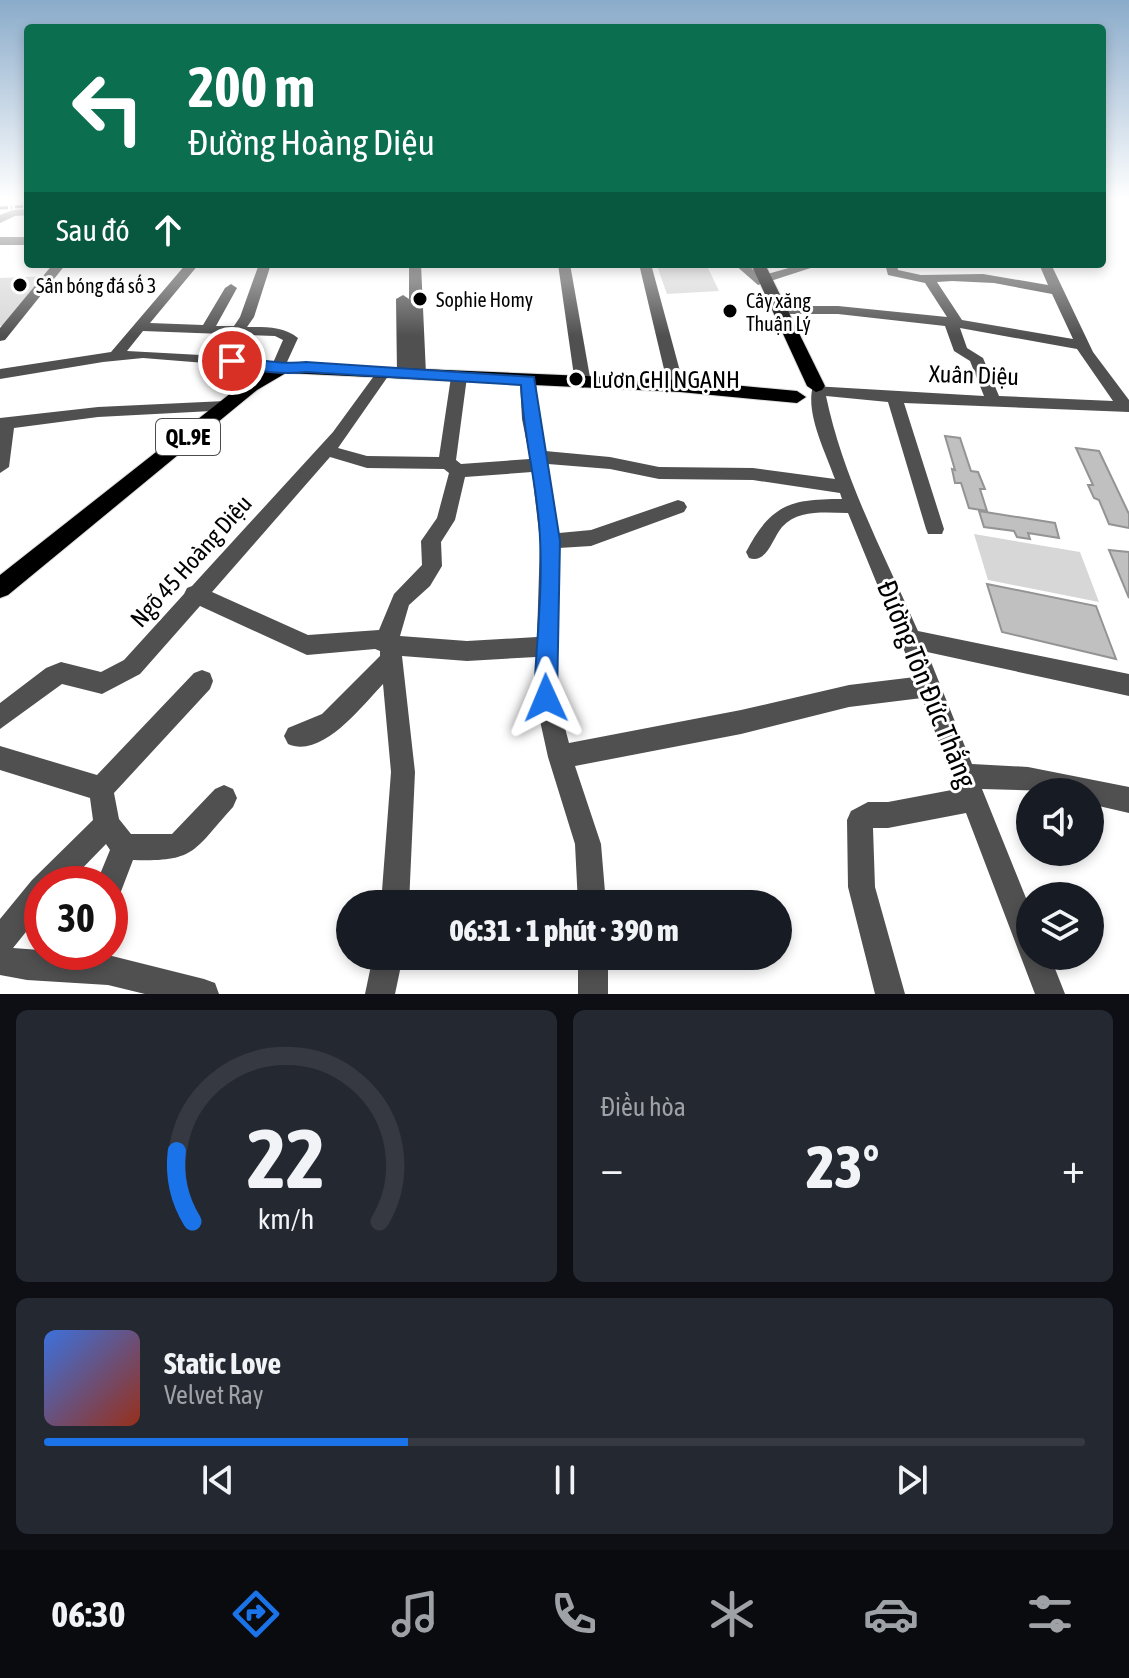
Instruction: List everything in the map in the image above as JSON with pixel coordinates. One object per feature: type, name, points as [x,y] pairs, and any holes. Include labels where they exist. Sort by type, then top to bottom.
[{"type":"main road","points":[[760,272],[787,351],[805,389]]},
{"type":"main road","points":[[760,272],[780,310],[805,389]]},
{"type":"main road","points":[[277,370],[293,366],[528,381],[805,389]]},
{"type":"main road","name":"QL.9E","points":[[0,588],[225,406],[277,370]]},
{"type":"street","points":[[0,337],[57,268]]},
{"type":"street","points":[[115,356],[190,268]]},
{"type":"street","points":[[239,329],[247,317],[264,268]]},
{"type":"street","points":[[402,268],[402,373]]},
{"type":"street","points":[[402,373],[415,268]]},
{"type":"street","points":[[565,268],[583,383]]},
{"type":"street","points":[[646,268],[678,386]]},
{"type":"street","points":[[760,272],[788,268]]},
{"type":"street","points":[[892,268],[894,273],[929,279],[981,277],[1058,291]]},
{"type":"street","points":[[1047,268],[1081,345],[1127,406]]},
{"type":"street","points":[[929,279],[954,323],[961,351],[976,358],[993,400]]},
{"type":"street","points":[[208,328],[231,288]]},
{"type":"street","points":[[780,310],[838,310],[954,323],[1081,345]]},
{"type":"street","points":[[0,374],[143,354],[242,362],[267,365],[277,370],[291,338],[278,332],[239,329],[140,327]]},
{"type":"street","name":"Ngõ 45 Hoàng Diệu","points":[[0,717],[61,673],[102,683],[132,667],[194,594],[326,450],[402,373]]},
{"type":"street","points":[[396,890],[403,772],[389,632],[401,600],[423,580],[432,566],[431,541],[446,520],[459,377]]},
{"type":"street","points":[[528,381],[550,541],[546,698],[560,757],[588,844],[591,890]]},
{"type":"street","name":"Xuân Diệu","points":[[805,389],[1127,406]]},
{"type":"street","name":"Đường Tôn Đức Thắng","points":[[805,389],[824,424],[1016,908]]},
{"type":"street","points":[[894,396],[935,529]]},
{"type":"street","points":[[0,467],[3,423],[123,410],[225,406]]},
{"type":"street","points":[[326,450],[367,462],[453,467],[538,461],[610,463],[659,473],[753,474],[851,496]]},
{"type":"street","points":[[756,552],[769,529],[792,508],[851,496]]},
{"type":"street","points":[[550,541],[591,538],[678,507]]},
{"type":"street","points":[[194,594],[307,645],[376,639],[390,653],[546,646]]},
{"type":"street","points":[[911,639],[1129,685]]},
{"type":"street","points":[[296,736],[318,730],[330,722],[390,653]]},
{"type":"street","points":[[101,789],[202,681]]},
{"type":"street","points":[[560,757],[741,722],[849,696],[929,686]]},
{"type":"street","points":[[0,758],[101,789]]},
{"type":"street","points":[[890,994],[863,905],[858,871],[860,820],[868,815],[888,815],[969,787],[1028,779],[1126,804]]},
{"type":"street","points":[[101,789],[107,825],[125,847],[169,848],[180,845],[224,798]]},
{"type":"street","points":[[66,866],[107,825]]},
{"type":"street","points":[[117,866],[125,847]]},
{"type":"street","points":[[0,941],[24,912]]},
{"type":"street","points":[[0,960],[24,960]]},
{"type":"street","points":[[108,970],[162,990],[204,994]]},
{"type":"street","points":[[380,994],[385,970]]},
{"type":"street","points":[[593,970],[593,994]]},
{"type":"street","points":[[1041,970],[1050,994]]},
{"type":"shaded area","points":[[658,268],[708,268],[719,291],[667,294]]},
{"type":"shaded area","points":[[48,276],[7,325],[0,326],[0,278]]},
{"type":"shaded area","points":[[974,534],[1080,552],[1099,602],[988,580]]},
{"type":"building","points":[[945,436],[960,438],[971,471],[978,472],[985,489],[980,489],[987,511],[969,508],[961,483],[955,483],[952,469],[955,470]]},
{"type":"building","points":[[1076,448],[1099,451],[1129,514],[1129,528],[1109,524],[1099,500],[1094,498],[1088,485],[1093,485]]},
{"type":"building","points":[[979,511],[1055,523],[1059,538],[1028,533],[1030,539],[1017,537],[1014,531],[984,527]]},
{"type":"building","points":[[1109,550],[1129,552],[1129,598]]},
{"type":"building","points":[[987,584],[1096,606],[1116,659],[1002,632]]},
{"type":"place","name":"Sân bóng đá số 3","points":[[20,285]]},
{"type":"place","name":"Sophie Homy","points":[[420,299]]},
{"type":"place","name":"Cây xăng Thuận Lý","points":[[730,311]]},
{"type":"place","name":"Lươn CHỊ NGẠNH","points":[[576,379]]},
{"type":"route","points":[[232,361],[267,365],[277,370],[306,367],[528,381],[530,419],[547,504],[550,541],[546,698]]}]
